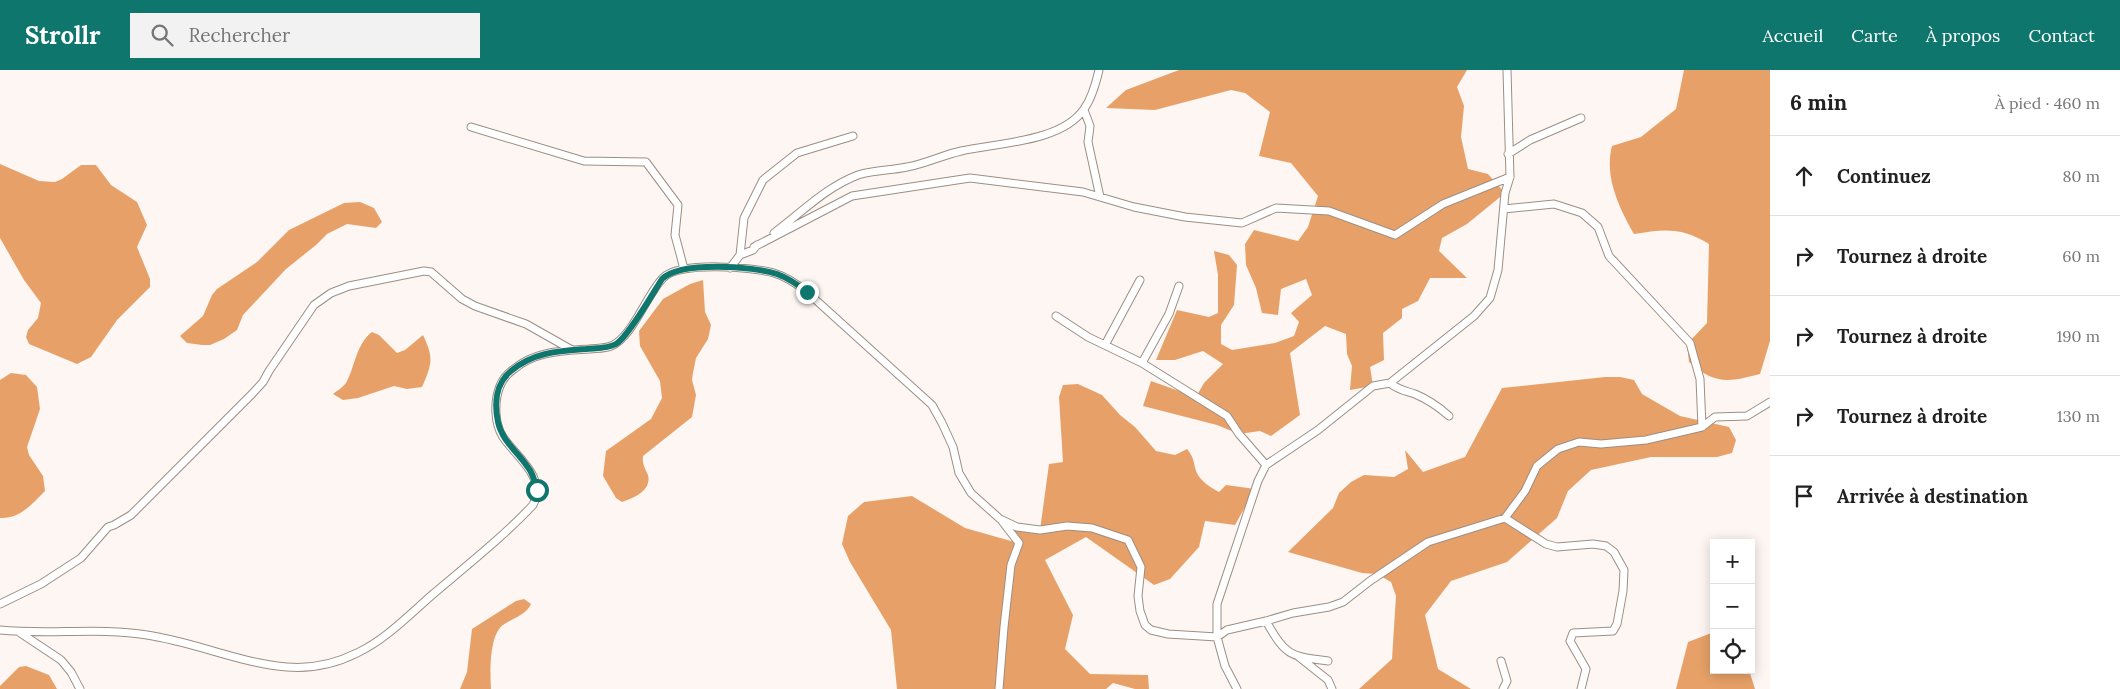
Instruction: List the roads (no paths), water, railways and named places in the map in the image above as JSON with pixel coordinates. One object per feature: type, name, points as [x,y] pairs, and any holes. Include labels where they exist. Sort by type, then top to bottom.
[{"type":"street","points":[[730,268],[740,255],[753,250],[754,247],[837,184],[875,170],[906,168],[960,151],[1039,138],[1063,128],[1084,110],[1096,83],[1099,70]]},
{"type":"street","points":[[1237,689],[1225,666],[1218,637],[1217,604],[1258,481],[1266,465],[1318,430],[1373,386],[1390,382],[1474,316],[1490,298],[1498,270],[1505,193],[1510,177],[1507,70]]},
{"type":"street","points":[[1084,110],[1090,126],[1088,142],[1100,197]]},
{"type":"street","points":[[1508,154],[1530,140],[1581,118]]},
{"type":"street","points":[[471,127],[584,161],[646,162],[678,205],[675,235],[684,269]]},
{"type":"street","points":[[740,255],[744,218],[763,180],[796,154],[853,136]]},
{"type":"street","points":[[754,247],[852,196],[970,178],[1074,191],[1134,207],[1185,217],[1242,223],[1276,208],[1330,212],[1395,235],[1443,204],[1510,177]]},
{"type":"street","points":[[1504,209],[1554,204],[1582,213],[1598,227],[1609,256],[1690,343],[1700,379],[1702,427]]},
{"type":"street","points":[[0,630],[146,634],[177,640],[253,662],[288,667],[323,666],[358,653],[392,630],[470,563],[533,505],[537,497],[537,490],[533,474],[499,429],[496,410],[499,388],[503,377],[527,359],[540,354],[604,348],[619,342],[662,279],[673,272],[684,269],[730,268],[765,271],[794,282],[932,405],[953,447],[959,473],[971,493],[1000,519],[1019,543],[1011,566],[999,689]]},
{"type":"street","points":[[0,604],[41,584],[81,558],[108,526],[114,525],[131,514],[264,382],[268,371],[314,305],[330,293],[349,286],[424,270],[430,272],[468,302],[526,324],[573,350]]},
{"type":"street","points":[[1105,345],[1140,280]]},
{"type":"street","points":[[1142,363],[1170,314],[1178,286]]},
{"type":"street","points":[[1056,316],[1088,337],[1142,363],[1227,416],[1239,434],[1266,465]]},
{"type":"street","points":[[1390,382],[1405,392],[1416,394],[1439,407],[1449,416]]},
{"type":"street","points":[[1000,519],[1017,527],[1040,530],[1067,526],[1092,528],[1128,540],[1141,567],[1138,596],[1140,611],[1145,625],[1151,630],[1168,634],[1218,637],[1227,630],[1292,613],[1329,607],[1343,602],[1370,581],[1428,542],[1505,518],[1525,491],[1537,466],[1558,449],[1579,442],[1601,444],[1646,440],[1702,427],[1715,417],[1747,416],[1770,402]]},
{"type":"street","points":[[1505,518],[1534,538],[1557,547],[1593,544],[1606,546],[1614,552],[1624,570],[1623,592],[1617,624],[1613,632],[1573,633],[1570,641],[1586,670],[1581,689]]},
{"type":"street","points":[[1266,621],[1286,652],[1299,657],[1328,661]]},
{"type":"street","points":[[19,632],[61,660],[71,672],[80,689]]},
{"type":"street","points":[[1299,657],[1328,680],[1332,689]]},
{"type":"street","points":[[1500,661],[1507,681],[1504,689]]}]
